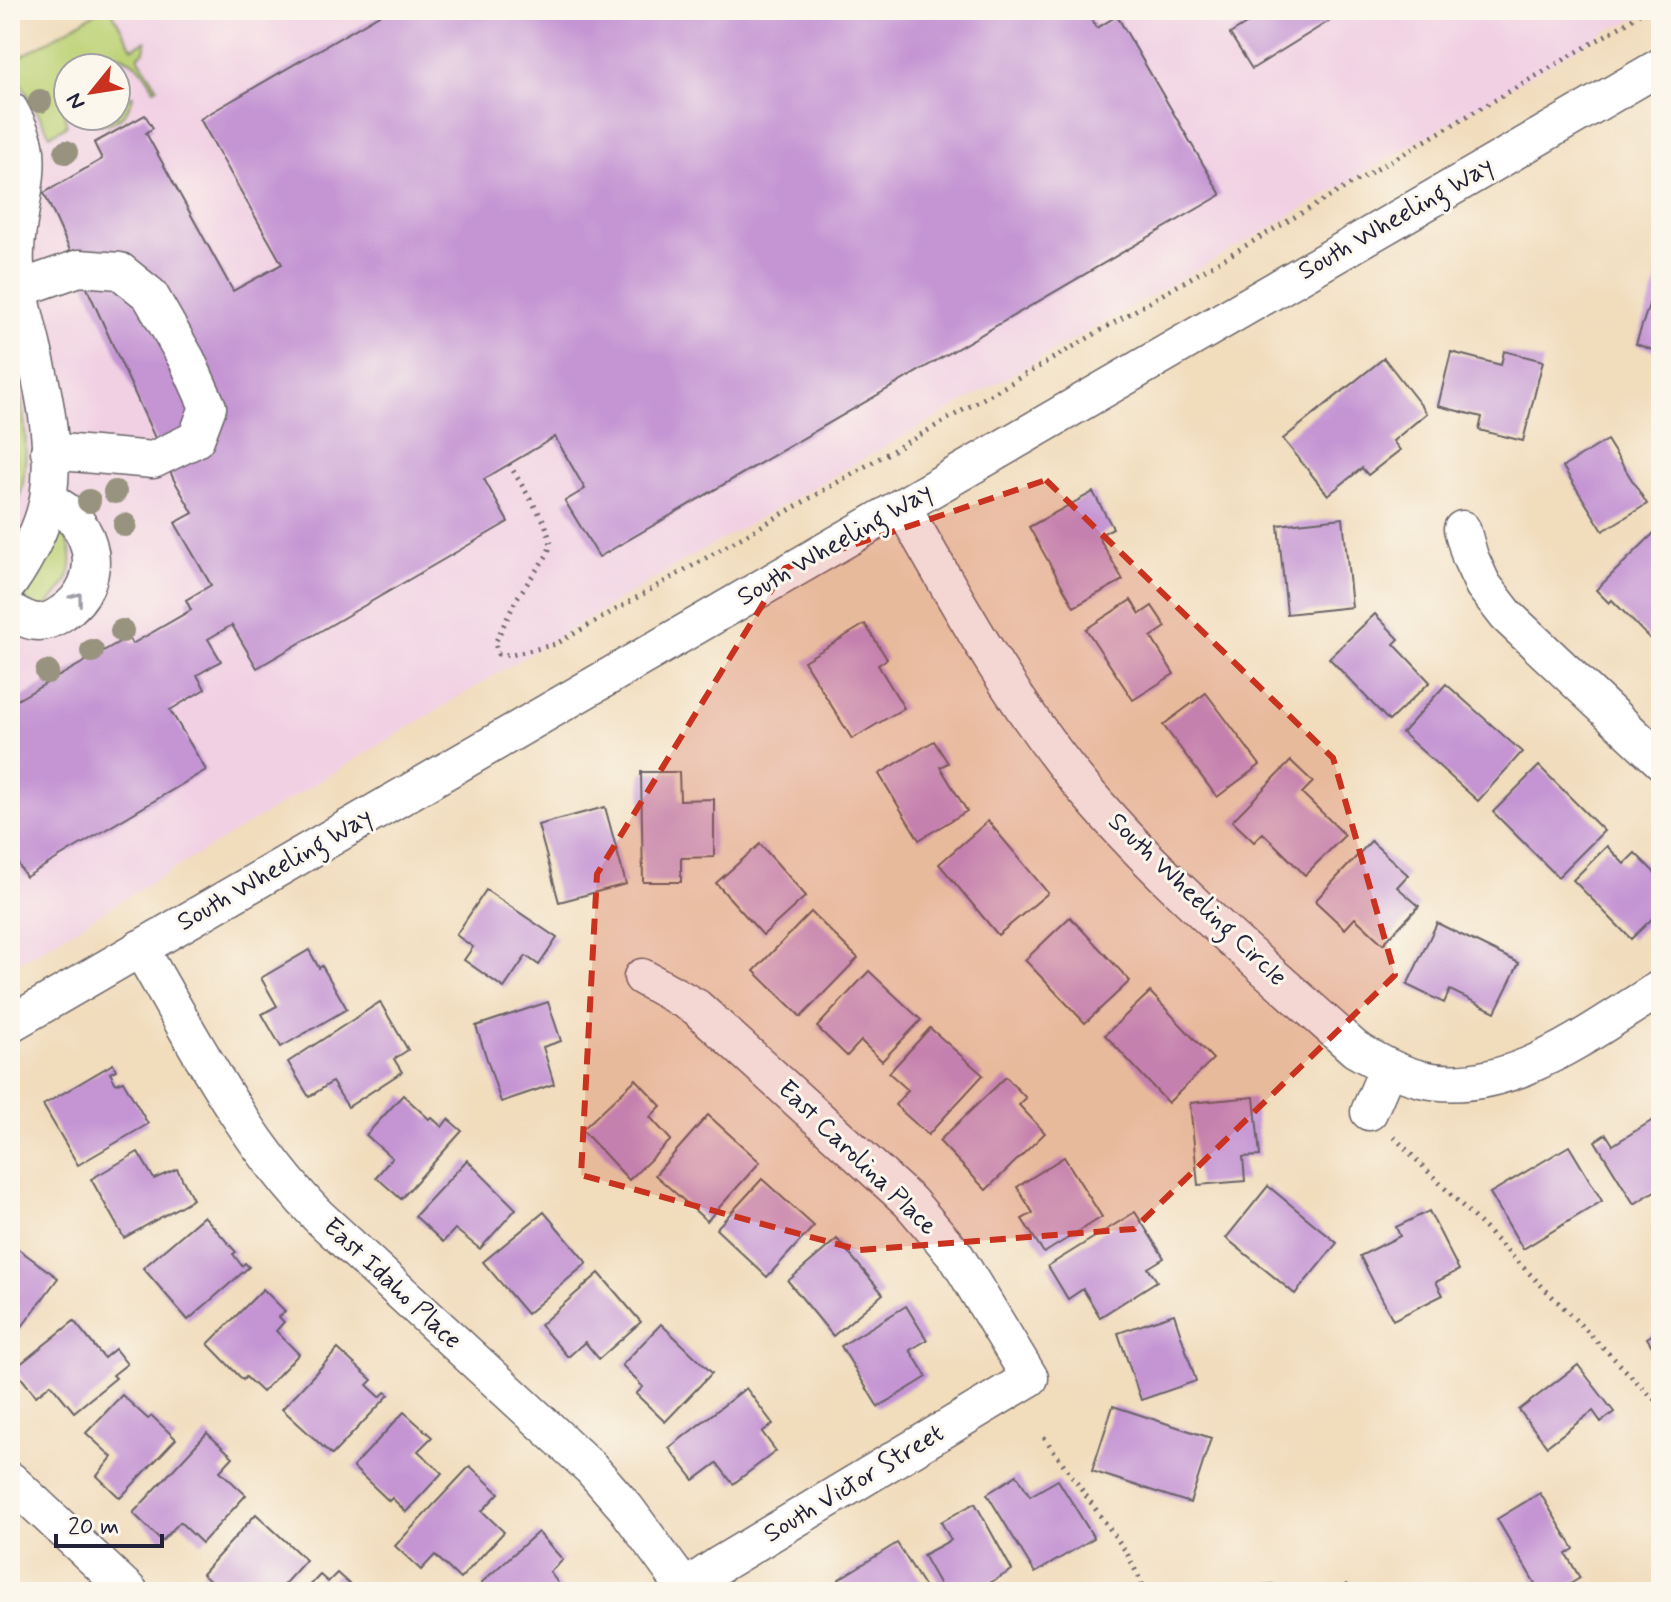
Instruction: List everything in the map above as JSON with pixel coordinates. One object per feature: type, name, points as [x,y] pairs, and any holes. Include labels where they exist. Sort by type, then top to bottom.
[{"type":"street","name":"South Wheeling Way","points":[[10,1024],[1661,66]]},
{"type":"street","points":[[10,110],[23,138],[26,161],[16,227],[15,281],[42,382],[49,451],[48,501],[30,547],[10,582]]},
{"type":"street","points":[[15,281],[79,268],[120,271],[150,295],[187,360],[208,407],[196,439],[153,460],[49,451]]},
{"type":"street","points":[[10,611],[30,620],[49,620],[69,608],[89,579],[93,562],[86,536],[70,513],[48,501]]},
{"type":"street","name":"South Wheeling Circle","points":[[902,506],[1010,690],[1077,780],[1152,863],[1355,1049],[1388,1068],[1423,1079],[1447,1082],[1495,1078],[1529,1067],[1661,988]]},
{"type":"street","points":[[1462,529],[1483,585],[1507,616],[1661,761]]},
{"type":"street","name":"East Idaho Place","points":[[140,948],[238,1115],[286,1182],[318,1216],[591,1468],[626,1508],[682,1590]]},
{"type":"street","name":"East Carolina Place","points":[[642,977],[696,1007],[910,1202],[956,1256],[1030,1378]]},
{"type":"street","points":[[1369,1112],[1388,1068]]},
{"type":"street","name":"South Victor Street","points":[[682,1590],[1030,1378]]},
{"type":"street","points":[[10,1480],[130,1592]]},
{"type":"path","points":[[509,464],[545,523],[551,544],[547,555],[517,598],[495,643],[498,654],[512,655],[556,644],[1040,366],[1599,39],[1643,10]]},
{"type":"path","points":[[1413,1156],[1661,1406]]},
{"type":"path","points":[[1044,1437],[1127,1553],[1146,1592]]},
{"type":"highlighted area","points":[[1046,480],[1333,758],[1395,975],[1134,1229],[859,1250],[581,1175],[597,874],[785,568]]},
{"type":"shaded area","points":[[103,10],[1661,10],[1608,30],[1260,234],[684,561],[10,968],[10,64]]},
{"type":"green space","points":[[101,10],[111,10],[132,48],[146,41],[144,51],[138,57],[157,87],[154,89],[141,69],[132,62],[132,52],[52,52],[52,132],[56,132],[50,135],[10,63]]},
{"type":"green space","points":[[21,399],[25,467],[20,500],[10,533],[10,487],[16,465],[11,412]]},
{"type":"green space","points":[[58,535],[66,538],[70,550],[70,570],[62,588],[39,612],[24,598],[40,575],[52,540]]},
{"type":"building","points":[[388,10],[1087,10],[1097,28],[1117,16],[1221,195],[599,557],[565,501],[585,489],[555,437],[484,479],[508,522],[257,668],[232,625],[208,639],[221,661],[197,675],[205,689],[170,710],[206,770],[26,877],[10,851],[10,704],[128,637],[132,644],[191,610],[186,600],[211,585],[175,523],[193,513],[174,480],[44,193],[102,159],[94,143],[114,132],[132,132],[132,122],[145,115],[153,128],[146,133],[233,291],[282,264],[200,119]]},
{"type":"building","points":[[1269,10],[1329,10],[1334,18],[1252,69],[1230,34]]},
{"type":"building","points":[[1661,271],[1661,353],[1636,344]]},
{"type":"building","points":[[1504,351],[1543,361],[1523,441],[1479,430],[1482,417],[1438,406],[1451,352],[1501,365]]},
{"type":"building","points":[[1384,358],[1427,413],[1393,441],[1400,450],[1368,475],[1362,468],[1328,495],[1283,439]]},
{"type":"building","points":[[1607,440],[1647,504],[1603,531],[1563,467]]},
{"type":"building","points":[[1093,492],[1113,528],[1098,536],[1123,580],[1074,607],[1029,527]]},
{"type":"building","points":[[1343,518],[1352,607],[1287,614],[1278,525]]},
{"type":"building","points":[[1657,530],[1661,535],[1661,650],[1612,600],[1609,603],[1596,590]]},
{"type":"building","points":[[1131,600],[1140,614],[1152,606],[1166,627],[1151,637],[1174,674],[1133,700],[1086,629]]},
{"type":"building","points":[[1375,614],[1399,639],[1394,644],[1430,682],[1389,721],[1329,658]]},
{"type":"building","points":[[865,624],[887,659],[878,665],[904,708],[852,739],[804,661]]},
{"type":"building","points":[[1446,684],[1522,752],[1478,801],[1402,733]]},
{"type":"building","points":[[1206,693],[1260,765],[1217,797],[1163,725]]},
{"type":"building","points":[[934,741],[948,763],[940,767],[967,811],[919,840],[879,774]]},
{"type":"building","points":[[1291,761],[1313,782],[1302,793],[1345,835],[1305,875],[1263,833],[1254,842],[1232,821]]},
{"type":"building","points":[[1539,766],[1604,831],[1558,877],[1493,812]]},
{"type":"building","points":[[641,772],[679,772],[680,800],[714,799],[714,857],[681,858],[681,882],[643,882]]},
{"type":"building","points":[[605,807],[626,884],[559,902],[538,825]]},
{"type":"building","points":[[988,821],[1048,893],[998,935],[939,864]]},
{"type":"building","points":[[1371,841],[1408,875],[1397,887],[1419,906],[1383,944],[1355,918],[1345,929],[1315,901]]},
{"type":"building","points":[[760,844],[806,896],[763,935],[716,883]]},
{"type":"building","points":[[1607,846],[1624,864],[1635,853],[1661,879],[1661,910],[1631,939],[1573,880]]},
{"type":"building","points":[[486,890],[557,938],[539,965],[526,956],[504,988],[464,960],[473,947],[456,935]]},
{"type":"building","points":[[811,912],[858,958],[801,1017],[754,971]]},
{"type":"building","points":[[1070,917],[1130,981],[1085,1023],[1025,960]]},
{"type":"building","points":[[1437,923],[1519,963],[1495,1012],[1450,990],[1444,1003],[1407,985]]},
{"type":"building","points":[[309,950],[347,1009],[281,1047],[262,1014],[277,1006],[261,978]]},
{"type":"building","points":[[869,971],[921,1020],[882,1061],[861,1041],[847,1056],[817,1027]]},
{"type":"building","points":[[1150,992],[1213,1059],[1168,1103],[1105,1035]]},
{"type":"building","points":[[380,1002],[408,1050],[394,1059],[402,1072],[348,1107],[332,1082],[309,1097],[288,1062]]},
{"type":"building","points":[[548,1002],[561,1041],[543,1047],[554,1084],[501,1102],[476,1026]]},
{"type":"building","points":[[930,1028],[983,1075],[928,1135],[895,1105],[908,1090],[889,1073]]},
{"type":"building","points":[[113,1064],[116,1070],[110,1073],[116,1084],[123,1081],[148,1124],[78,1165],[43,1105]]},
{"type":"building","points":[[1006,1077],[1026,1098],[1019,1105],[1045,1133],[986,1190],[939,1141]]},
{"type":"building","points":[[636,1079],[661,1106],[650,1117],[671,1140],[629,1180],[582,1130]]},
{"type":"building","points":[[403,1095],[442,1127],[448,1119],[462,1131],[401,1199],[376,1177],[392,1158],[366,1135]]},
{"type":"building","points":[[1254,1097],[1260,1156],[1243,1157],[1245,1181],[1198,1185],[1190,1103]]},
{"type":"building","points":[[708,1115],[760,1162],[707,1221],[655,1175]]},
{"type":"building","points":[[1661,1115],[1661,1187],[1634,1204],[1595,1141],[1606,1134],[1613,1145]]},
{"type":"building","points":[[1569,1146],[1602,1201],[1523,1249],[1490,1193]]},
{"type":"building","points":[[138,1152],[154,1179],[177,1169],[193,1199],[124,1238],[91,1179]]},
{"type":"building","points":[[1064,1157],[1102,1217],[1044,1253],[1022,1219],[1033,1213],[1017,1187]]},
{"type":"building","points":[[467,1160],[516,1209],[480,1249],[455,1229],[443,1242],[415,1216]]},
{"type":"building","points":[[762,1179],[814,1226],[767,1277],[716,1229]]},
{"type":"building","points":[[1268,1186],[1337,1243],[1295,1294],[1226,1238]]},
{"type":"building","points":[[1429,1211],[1459,1270],[1436,1282],[1443,1295],[1393,1320],[1360,1256],[1400,1236],[1396,1227]]},
{"type":"building","points":[[544,1212],[587,1263],[527,1314],[483,1262]]},
{"type":"building","points":[[1135,1212],[1164,1258],[1148,1268],[1157,1281],[1100,1317],[1083,1289],[1068,1299],[1048,1266]]},
{"type":"building","points":[[204,1216],[236,1252],[233,1254],[242,1266],[245,1263],[249,1267],[188,1320],[143,1268]]},
{"type":"building","points":[[837,1239],[883,1294],[833,1336],[788,1281]]},
{"type":"building","points":[[10,1243],[58,1278],[10,1343]]},
{"type":"building","points":[[599,1273],[641,1322],[599,1359],[585,1342],[568,1357],[540,1325]]},
{"type":"building","points":[[263,1289],[285,1311],[279,1317],[284,1322],[276,1331],[299,1354],[262,1392],[246,1377],[243,1380],[208,1344]]},
{"type":"building","points":[[906,1306],[927,1340],[910,1350],[927,1377],[878,1407],[841,1346]]},
{"type":"building","points":[[1174,1314],[1196,1381],[1141,1400],[1118,1333]]},
{"type":"building","points":[[74,1321],[104,1358],[115,1349],[127,1364],[113,1375],[116,1378],[74,1412],[51,1384],[36,1396],[14,1369]]},
{"type":"building","points":[[661,1324],[712,1373],[665,1422],[636,1394],[643,1387],[622,1365]]},
{"type":"building","points":[[1661,1329],[1661,1361],[1647,1338]]},
{"type":"building","points":[[338,1349],[372,1380],[367,1385],[380,1397],[385,1392],[389,1395],[332,1455],[282,1409]]},
{"type":"building","points":[[1578,1365],[1614,1412],[1601,1422],[1593,1411],[1547,1446],[1519,1410]]},
{"type":"building","points":[[746,1388],[773,1424],[762,1432],[776,1451],[733,1484],[717,1463],[694,1480],[669,1448]]},
{"type":"building","points":[[122,1395],[148,1419],[152,1416],[176,1439],[120,1498],[97,1476],[112,1457],[86,1433]]},
{"type":"building","points":[[1113,1406],[1211,1438],[1190,1503],[1092,1471]]},
{"type":"building","points":[[404,1412],[432,1437],[418,1451],[442,1473],[406,1512],[392,1498],[389,1501],[353,1467]]},
{"type":"building","points":[[207,1433],[233,1457],[220,1471],[246,1495],[202,1543],[180,1522],[162,1541],[133,1513]]},
{"type":"building","points":[[470,1466],[499,1493],[482,1511],[504,1532],[460,1579],[435,1555],[421,1570],[395,1546]]},
{"type":"building","points":[[1017,1475],[1030,1496],[1058,1480],[1094,1538],[1035,1573],[987,1494]]},
{"type":"building","points":[[1540,1493],[1574,1549],[1566,1554],[1580,1578],[1557,1592],[1540,1592],[1497,1519]]},
{"type":"building","points":[[975,1503],[1012,1570],[974,1592],[944,1592],[923,1555],[951,1540],[941,1522]]},
{"type":"building","points":[[256,1514],[306,1560],[277,1592],[222,1592],[202,1574]]},
{"type":"building","points":[[538,1532],[563,1560],[550,1572],[564,1592],[489,1592],[481,1583]]},
{"type":"building","points":[[897,1543],[928,1592],[847,1592],[839,1579]]},
{"type":"building","points":[[337,1573],[358,1592],[304,1592],[320,1575],[328,1582]]},
{"type":"building","points":[[1273,1584],[1274,1592],[1203,1592],[1203,1590]]},
{"type":"building","points":[[1346,1584],[1357,1592],[1339,1592]]}]
